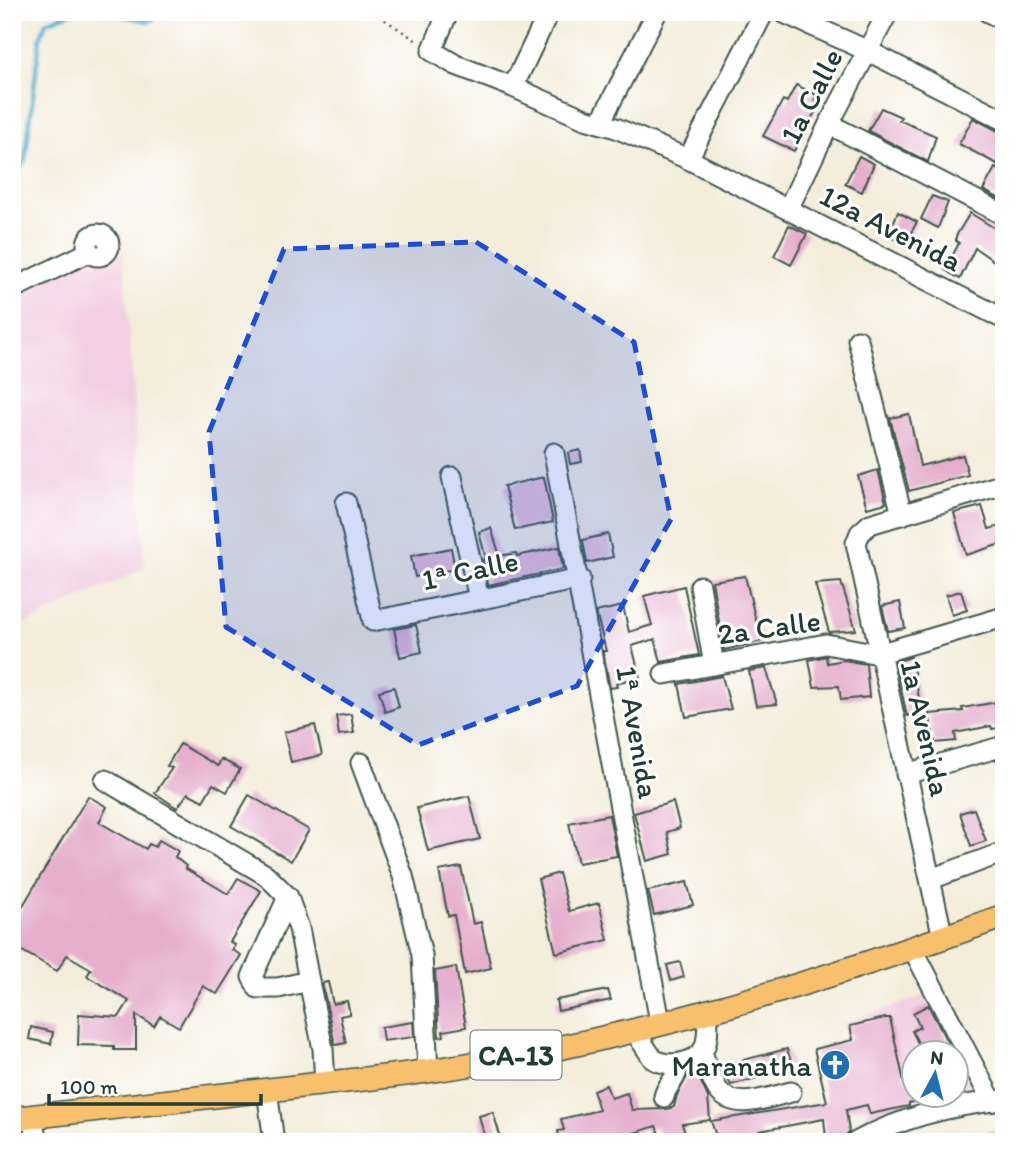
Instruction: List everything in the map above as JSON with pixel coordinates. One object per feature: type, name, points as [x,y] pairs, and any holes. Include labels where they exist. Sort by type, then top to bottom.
[{"type":"main road","name":"CA-13","points":[[23,1118],[428,1072],[528,1053],[634,1030],[783,991],[1004,916]]},
{"type":"street","points":[[432,51],[448,12]]},
{"type":"street","points":[[513,87],[549,12]]},
{"type":"street","points":[[600,123],[657,12]]},
{"type":"street","points":[[688,159],[764,12]]},
{"type":"street","points":[[782,12],[868,51],[1004,120]]},
{"type":"street","name":"1a Calle","points":[[788,209],[888,12]]},
{"type":"street","points":[[988,12],[1004,20]]},
{"type":"street","name":"12a Avenida","points":[[432,51],[456,65],[688,159],[1004,319]]},
{"type":"street","points":[[829,124],[1004,215]]},
{"type":"street","points":[[12,289],[89,252]]},
{"type":"street","points":[[858,340],[902,515],[1004,484]]},
{"type":"street","name":"1ª Avenida","points":[[554,453],[660,1022]]},
{"type":"street","points":[[452,477],[479,598]]},
{"type":"street","name":"1ª Calle","points":[[346,503],[373,621],[579,579]]},
{"type":"street","name":"1a Avenida","points":[[902,515],[870,524],[860,533],[856,544],[878,654],[932,879],[943,938]]},
{"type":"street","points":[[700,586],[714,664]]},
{"type":"street","name":"2a Calle","points":[[664,674],[826,643],[878,654],[1004,617]]},
{"type":"street","points":[[906,774],[1004,746]]},
{"type":"street","points":[[361,763],[403,876],[422,955],[428,1072]]},
{"type":"street","points":[[105,780],[266,874],[288,897],[299,928],[323,1049],[325,1083]]},
{"type":"street","points":[[932,879],[1004,852]]},
{"type":"street","points":[[288,897],[252,977],[258,988],[278,988],[309,981]]},
{"type":"street","points":[[856,1142],[881,1129],[940,1112],[998,1100],[913,948]]},
{"type":"street","points":[[634,1030],[653,1059],[673,1065],[692,1061],[702,1054],[707,1043],[708,1010]]},
{"type":"street","points":[[702,1054],[717,1089],[730,1101],[744,1102],[791,1092]]},
{"type":"street","points":[[664,1097],[665,1088],[676,1077],[677,1071],[673,1065]]},
{"type":"street","points":[[267,1090],[274,1142]]},
{"type":"street","points":[[23,1118],[36,1142]]},
{"type":"path","points":[[373,12],[432,51]]},
{"type":"highlighted area","points":[[476,242],[634,342],[671,519],[577,686],[418,745],[226,627],[209,432],[284,249]]},
{"type":"shaded area","points":[[122,231],[145,568],[12,630],[12,286]]},
{"type":"shaded area","points":[[926,995],[949,1038],[900,1038],[900,1108],[921,1108],[868,1121],[843,1024]]},
{"type":"shaded area","points":[[970,1078],[978,1094],[970,1096]]},
{"type":"green space","points":[[1004,1129],[1004,1142],[958,1142]]},
{"type":"building","points":[[796,85],[817,95],[814,100],[820,103],[794,151],[763,136],[783,100],[787,102]]},
{"type":"building","points":[[881,108],[901,117],[899,120],[936,136],[928,162],[868,131]]},
{"type":"building","points":[[973,118],[1004,134],[1004,147],[997,164],[959,144]]},
{"type":"building","points":[[859,156],[874,164],[862,192],[845,184]]},
{"type":"building","points":[[995,168],[1004,172],[1002,200],[983,190]]},
{"type":"building","points":[[932,196],[948,202],[938,228],[921,219]]},
{"type":"building","points":[[898,212],[917,222],[904,245],[888,235]]},
{"type":"building","points":[[970,213],[1004,234],[1004,241],[994,261],[975,248],[960,279],[945,270],[959,243],[956,236]]},
{"type":"building","points":[[789,225],[807,234],[791,265],[774,256]]},
{"type":"building","points":[[909,414],[920,466],[963,455],[968,475],[909,491],[890,418]]},
{"type":"building","points":[[580,450],[582,462],[570,464],[568,453]]},
{"type":"building","points":[[878,470],[886,503],[867,508],[858,476]]},
{"type":"building","points":[[544,477],[553,522],[515,530],[504,486]]},
{"type":"building","points":[[982,506],[989,529],[1004,525],[1004,543],[966,555],[954,513]]},
{"type":"building","points":[[491,528],[500,556],[516,553],[517,556],[559,547],[563,569],[488,585],[483,560],[486,559],[479,532]]},
{"type":"building","points":[[608,534],[613,557],[587,563],[583,540]]},
{"type":"building","points":[[451,548],[455,569],[415,577],[411,556]]},
{"type":"building","points":[[745,576],[763,641],[724,650],[712,581]]},
{"type":"building","points":[[841,582],[856,630],[829,632],[815,584]]},
{"type":"building","points":[[684,586],[699,655],[661,662],[655,639],[632,646],[640,677],[616,683],[617,687],[610,688],[603,651],[606,651],[596,612],[623,606],[629,632],[652,625],[644,596]]},
{"type":"building","points":[[961,591],[967,610],[952,615],[946,595]]},
{"type":"building","points":[[900,602],[905,628],[888,631],[882,606]]},
{"type":"building","points":[[416,625],[422,652],[400,657],[394,629]]},
{"type":"building","points":[[826,656],[827,663],[844,660],[866,664],[869,697],[841,700],[839,686],[814,687],[809,660]]},
{"type":"building","points":[[911,657],[922,713],[907,716],[895,662]]},
{"type":"building","points":[[766,668],[777,704],[756,706],[749,671]]},
{"type":"building","points":[[722,676],[731,709],[686,717],[679,684]]},
{"type":"building","points":[[394,687],[399,707],[385,712],[379,691]]},
{"type":"building","points":[[1004,701],[1004,727],[992,729],[991,726],[955,733],[956,741],[935,743],[929,714],[963,711],[962,708]]},
{"type":"building","points":[[351,714],[354,733],[339,735],[336,716]]},
{"type":"building","points":[[315,725],[322,755],[291,762],[284,732]]},
{"type":"building","points":[[180,744],[218,766],[221,759],[240,769],[227,792],[213,784],[203,801],[188,793],[177,808],[155,793],[172,768],[167,766]]},
{"type":"building","points":[[249,795],[309,830],[291,861],[231,826]]},
{"type":"building","points":[[88,796],[107,807],[99,822],[146,849],[149,844],[155,847],[159,840],[178,851],[175,857],[185,868],[228,894],[238,878],[261,891],[230,942],[235,945],[232,950],[241,955],[217,994],[203,986],[179,1027],[160,1016],[154,1026],[136,1015],[136,1050],[78,1045],[79,1014],[119,1017],[129,1001],[87,976],[91,969],[67,955],[57,971],[12,945],[12,924]]},
{"type":"building","points":[[469,796],[480,839],[428,851],[417,808]]},
{"type":"building","points":[[673,802],[680,828],[667,832],[672,854],[647,861],[634,813]]},
{"type":"building","points":[[974,809],[986,841],[971,846],[960,813]]},
{"type":"building","points":[[609,815],[617,856],[578,863],[569,823]]},
{"type":"building","points":[[461,867],[473,924],[481,922],[491,968],[465,974],[454,915],[448,916],[439,871]]},
{"type":"building","points":[[559,873],[569,911],[599,903],[608,940],[556,953],[538,879]]},
{"type":"building","points":[[687,882],[693,905],[654,915],[648,891]]},
{"type":"building","points":[[680,962],[684,977],[671,981],[667,965]]},
{"type":"building","points":[[456,967],[466,1027],[443,1031],[444,1036],[439,1037],[435,971]]},
{"type":"building","points":[[328,982],[333,1004],[347,1001],[350,1014],[340,1016],[346,1043],[335,1045],[322,983]]},
{"type":"building","points":[[608,990],[611,1000],[558,1011],[556,1000]]},
{"type":"building","points":[[928,1005],[945,1038],[916,1038],[912,1031],[920,1027],[913,1013]]},
{"type":"building","points":[[890,1018],[900,1064],[900,1108],[870,1114],[867,1105],[846,1110],[849,1132],[845,1136],[826,1138],[824,1119],[759,1131],[761,1142],[718,1142],[711,1121],[827,1102],[814,1049],[853,1040],[850,1026]]},
{"type":"building","points":[[413,1022],[414,1037],[383,1041],[381,1027]]},
{"type":"building","points":[[31,1027],[53,1032],[51,1044],[29,1039]]},
{"type":"building","points":[[787,1049],[793,1068],[731,1085],[720,1066]]},
{"type":"building","points":[[696,1071],[708,1097],[710,1120],[682,1124],[688,1142],[662,1142],[656,1126],[605,1142],[560,1142],[558,1131],[564,1130],[561,1119],[599,1110],[593,1090],[606,1085],[611,1098],[627,1093],[632,1110],[667,1109],[674,1107],[689,1073]]},
{"type":"building","points":[[493,1112],[502,1142],[486,1142],[479,1116]]},
{"type":"waterway","points":[[12,183],[25,160],[40,39],[46,22],[73,12]]},
{"type":"waterway","points":[[99,12],[149,21],[166,12]]},
{"type":"place","name":"Maranatha","points":[[835,1065]]}]
